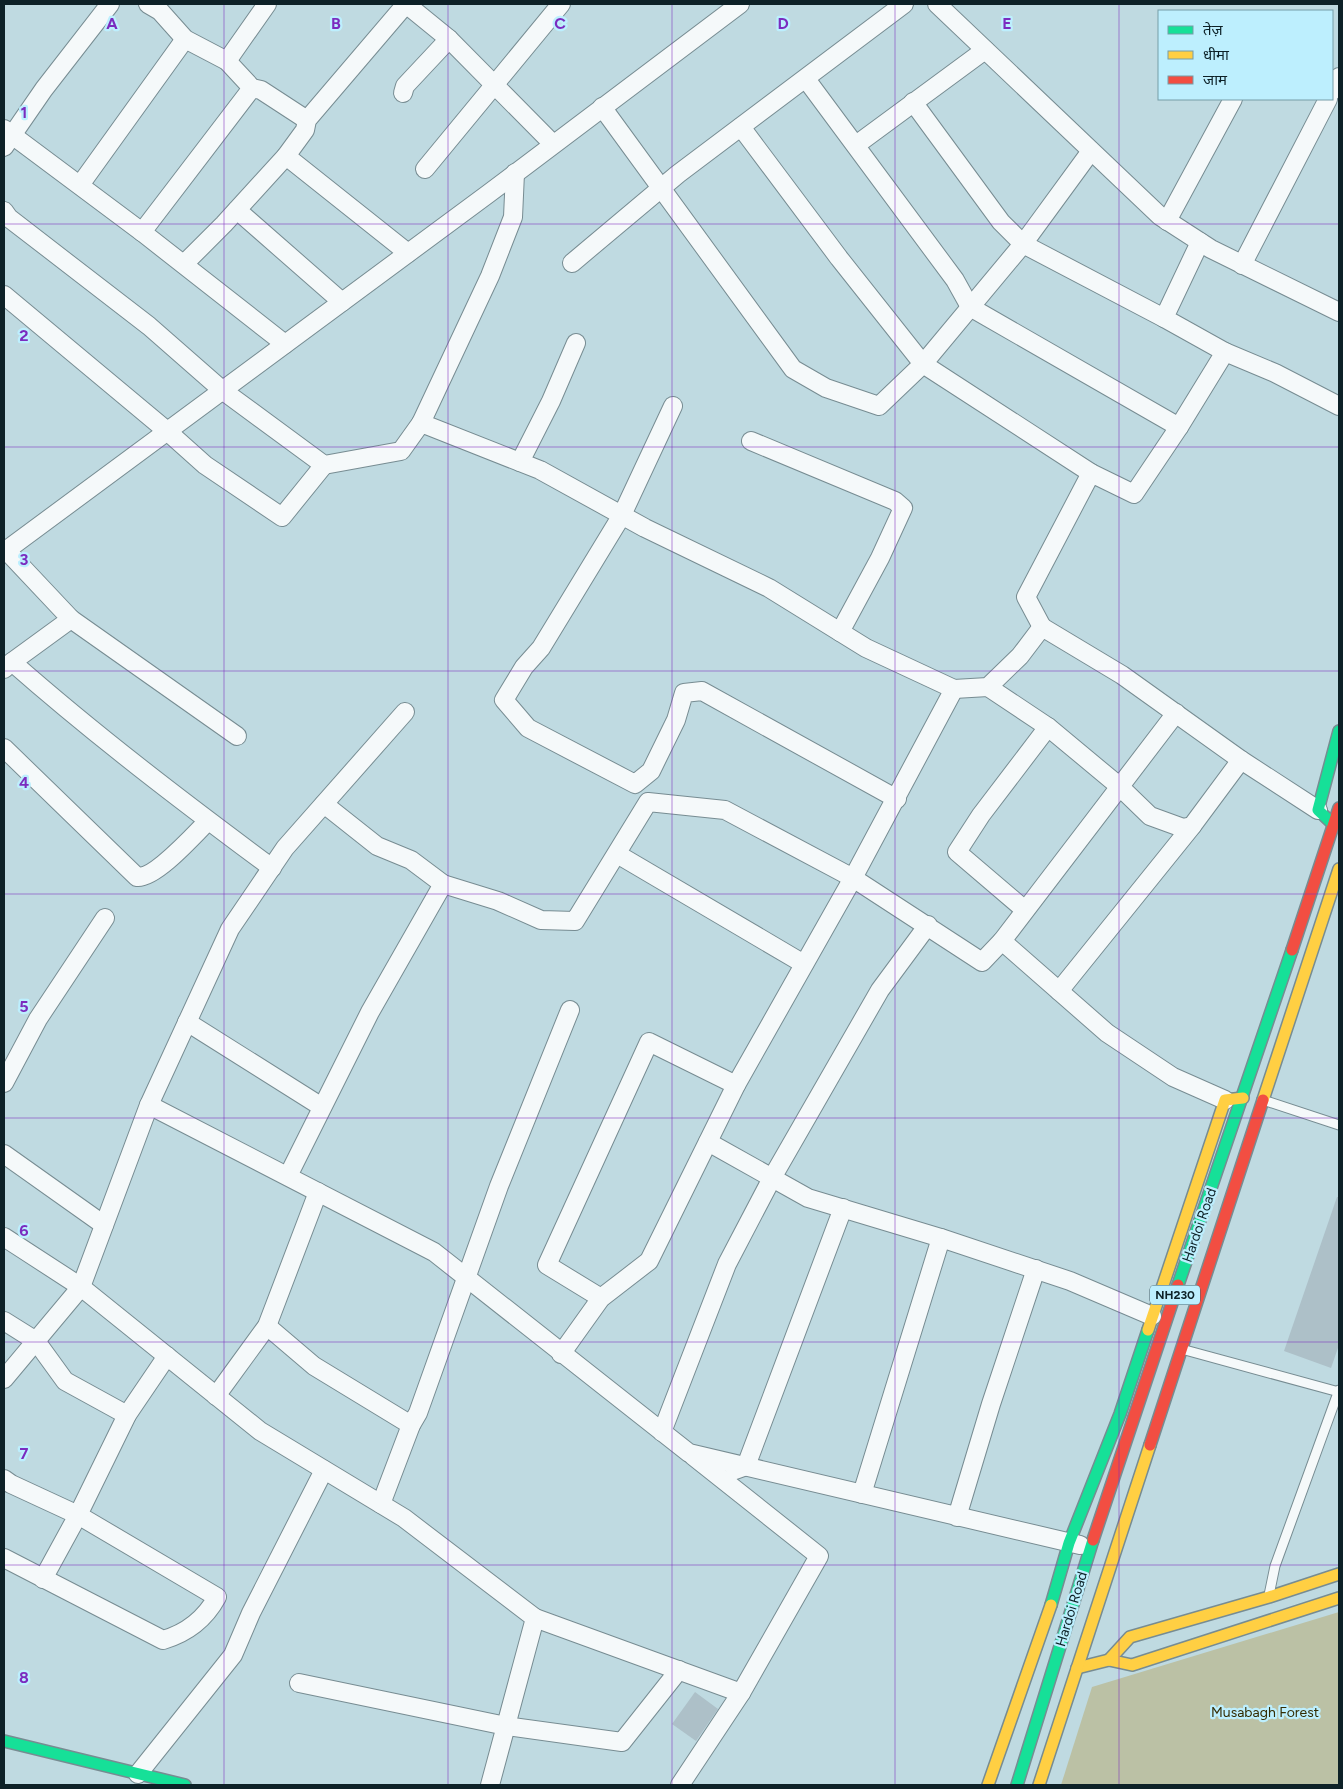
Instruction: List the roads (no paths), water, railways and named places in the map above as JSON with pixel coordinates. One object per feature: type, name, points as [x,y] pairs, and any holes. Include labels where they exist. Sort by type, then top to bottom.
[{"type":"main road","points":[[1334,825],[1318,810],[1339,731]]},
{"type":"main road","name":"Hardoi Road","points":[[1016,1785],[1115,1468],[1243,1098],[1339,808]]},
{"type":"main road","name":"Hardoi Road","points":[[1039,1785],[1339,869]]},
{"type":"main road","points":[[988,1785],[1056,1590],[1069,1543],[1120,1414],[1226,1100],[1243,1098]]},
{"type":"main road","points":[[1077,1668],[1109,1660],[1132,1665],[1271,1608],[1339,1574]]},
{"type":"main road","points":[[1109,1660],[1130,1637],[1271,1608],[1339,1598]]},
{"type":"main road","points":[[4,1741],[185,1785]]},
{"type":"street","points":[[110,4],[7,137],[80,185],[285,344]]},
{"type":"street","points":[[228,61],[268,4]]},
{"type":"street","points":[[184,264],[286,156],[305,130],[307,120],[406,4],[449,39],[553,144]]},
{"type":"street","points":[[425,169],[561,4]]},
{"type":"street","points":[[236,736],[71,619],[5,551],[515,174],[740,4]]},
{"type":"street","points":[[572,263],[662,188],[904,4]]},
{"type":"street","points":[[937,4],[1091,151],[1167,220],[1200,242],[1242,265],[1339,312]]},
{"type":"street","points":[[159,6],[185,39],[228,61],[252,88],[261,90],[307,120]]},
{"type":"street","points":[[80,185],[185,39]]},
{"type":"street","points":[[403,93],[405,86],[449,39]]},
{"type":"street","points":[[856,145],[985,50]]},
{"type":"street","points":[[1333,89],[1339,77]]},
{"type":"street","points":[[806,79],[955,280],[970,307],[1179,427]]},
{"type":"street","points":[[142,232],[252,88]]},
{"type":"street","points":[[1167,220],[1232,100]]},
{"type":"street","points":[[1242,265],[1327,100]]},
{"type":"street","points":[[913,102],[1001,222],[1023,244],[1225,352],[1275,373],[1339,406]]},
{"type":"street","points":[[602,107],[793,369],[826,388],[879,406],[924,364],[1023,244],[1091,151]]},
{"type":"street","points":[[741,127],[839,258],[924,364],[1092,472],[1134,494],[1179,427],[1225,352]]},
{"type":"street","points":[[286,156],[408,253]]},
{"type":"street","points":[[4,295],[167,431],[204,465],[282,517],[324,465],[402,451],[421,423],[490,276],[513,217],[515,174]]},
{"type":"street","points":[[237,210],[342,302]]},
{"type":"street","points":[[4,211],[149,326],[222,390],[324,465]]},
{"type":"street","points":[[1164,318],[1200,242]]},
{"type":"street","points":[[520,462],[551,401],[576,343]]},
{"type":"street","points":[[673,406],[622,515],[541,648],[524,667],[504,700],[528,728],[635,784],[652,771],[676,720],[684,693],[702,691],[896,799]]},
{"type":"street","points":[[421,423],[540,470],[622,515],[769,588],[866,648],[954,689],[988,687],[1048,727],[1120,786],[1150,816],[1184,828],[1192,826]]},
{"type":"street","points":[[751,441],[895,501],[903,508],[880,558],[840,632]]},
{"type":"street","points":[[1092,472],[1026,597],[1042,627],[1122,675],[1241,760],[1318,810]]},
{"type":"street","points":[[71,619],[8,665],[208,821],[272,868]]},
{"type":"street","points":[[988,687],[1020,656],[1042,627]]},
{"type":"street","points":[[561,1354],[601,1298],[649,1261],[736,1085],[853,878],[954,689]]},
{"type":"street","points":[[4,1379],[81,1287],[149,1105],[230,929],[285,848],[404,712]]},
{"type":"street","points":[[324,804],[377,846],[411,860],[443,884],[498,901],[541,920],[576,920],[648,802],[725,810],[853,878],[928,925],[982,962],[1002,941],[1176,714]]},
{"type":"street","points":[[1025,910],[957,852],[981,815],[1048,727]]},
{"type":"street","points":[[4,748],[137,877],[143,878],[154,871],[208,821]]},
{"type":"street","points":[[1059,991],[1192,826],[1241,760]]},
{"type":"street","points":[[617,854],[804,964]]},
{"type":"street","points":[[288,1176],[370,1012],[443,884]]},
{"type":"street","points":[[4,1083],[38,1019],[105,918]]},
{"type":"street","points":[[662,1432],[727,1264],[772,1178],[880,990],[928,925]]},
{"type":"street","points":[[1002,941],[1107,1033],[1173,1077],[1226,1100]]},
{"type":"street","points":[[381,1504],[411,1425],[418,1413],[499,1186],[570,1010]]},
{"type":"street","points":[[187,1022],[322,1107]]},
{"type":"street","points":[[601,1298],[547,1264],[649,1042],[736,1085]]},
{"type":"street","points":[[149,1105],[434,1252],[819,1556],[741,1693],[680,1785]]},
{"type":"street","points":[[708,1142],[808,1198],[1036,1269],[1070,1281],[1152,1316]]},
{"type":"street","points":[[4,1154],[104,1225]]},
{"type":"street","points":[[216,1396],[267,1326],[318,1192]]},
{"type":"street","points":[[718,1476],[746,1466],[843,1208]]},
{"type":"street","points":[[4,1237],[81,1287],[260,1432],[404,1518],[536,1618],[741,1693]]},
{"type":"street","points":[[862,1494],[941,1238]]},
{"type":"street","points":[[957,1517],[991,1404],[1036,1269]]},
{"type":"street","points":[[4,1321],[36,1341],[65,1381],[127,1415]]},
{"type":"street","points":[[267,1326],[314,1366],[411,1425]]},
{"type":"street","points":[[43,1580],[78,1515],[127,1415],[166,1356]]},
{"type":"street","points":[[689,1453],[1090,1547]]},
{"type":"street","points":[[138,1774],[233,1655],[251,1612],[324,1470]]},
{"type":"street","points":[[4,1479],[78,1515],[218,1597],[209,1613],[179,1635],[163,1640],[43,1580],[4,1558]]},
{"type":"street","points":[[490,1785],[536,1618]]},
{"type":"street","points":[[298,1683],[506,1726],[622,1742],[679,1670]]},
{"type":"lane","points":[[1264,1100],[1339,1125]]},
{"type":"lane","points":[[1182,1348],[1339,1391],[1276,1566],[1271,1608]]},
{"type":"park label","name":"Musabagh Forest","points":[[1265,1712]]}]
